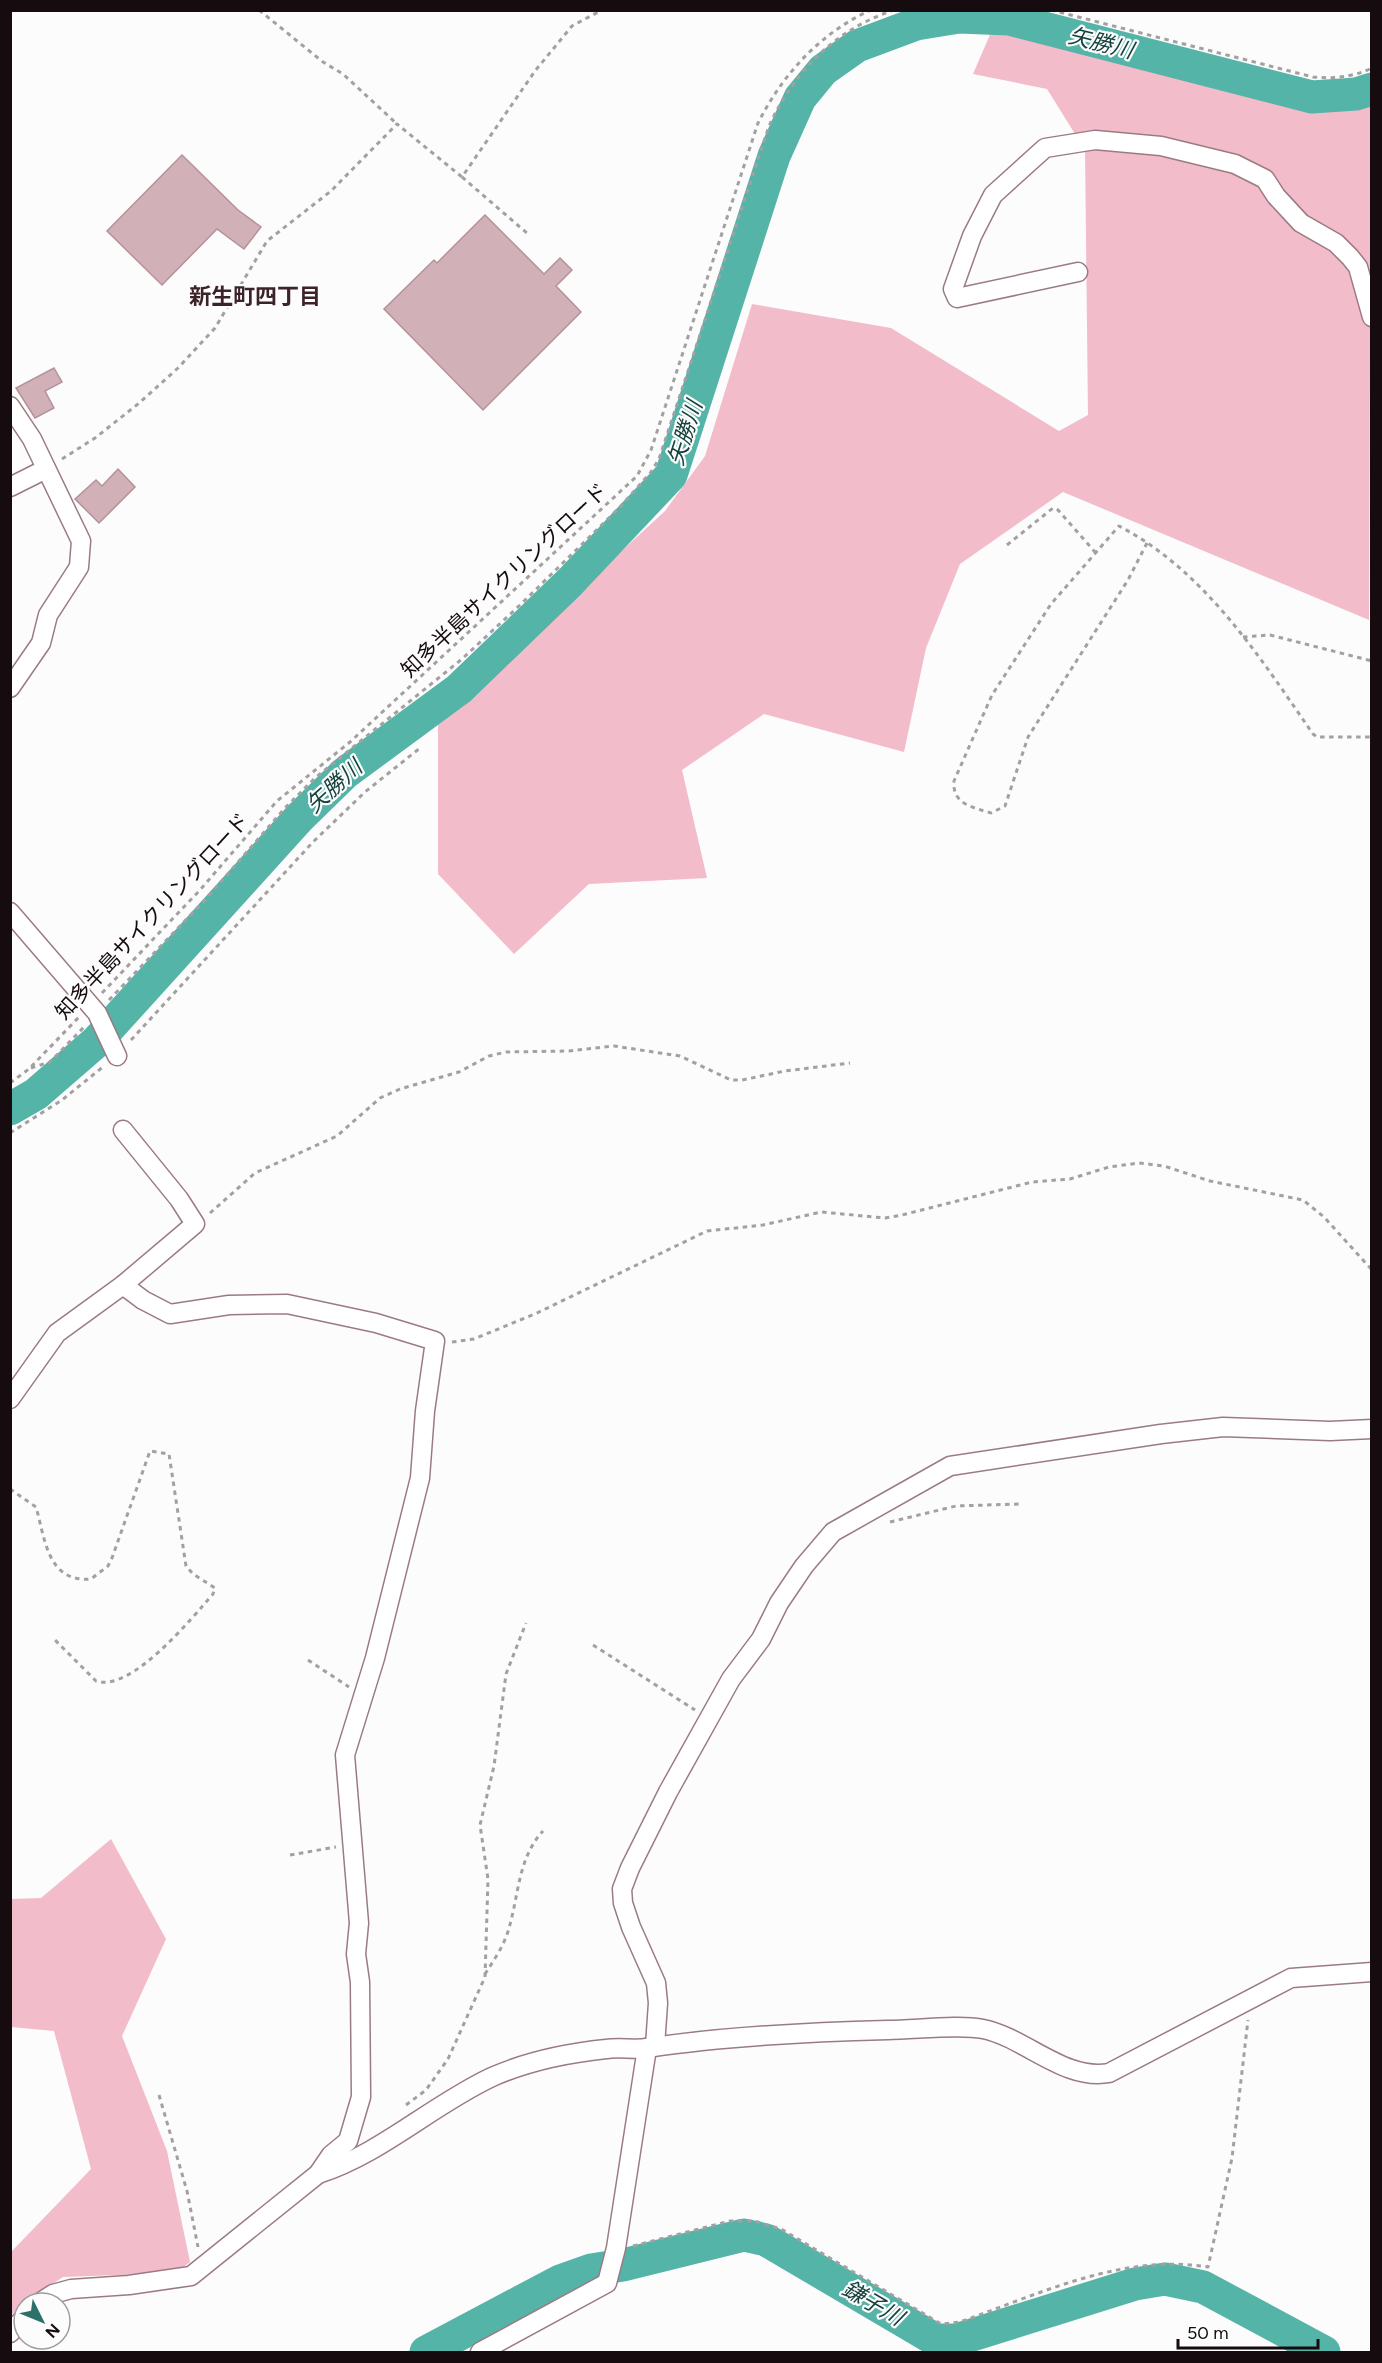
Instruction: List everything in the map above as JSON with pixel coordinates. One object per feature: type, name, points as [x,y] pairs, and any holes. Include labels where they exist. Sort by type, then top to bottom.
[{"type":"street","points":[[1078,272],[957,298],[953,289],[972,236],[993,195],[1045,148],[1095,140],[1161,146],[1235,164],[1265,179],[1276,196],[1301,223],[1336,243],[1358,267],[1371,317]]},
{"type":"street","points":[[10,406],[32,439],[81,541],[79,567],[48,615],[41,643],[10,688]]},
{"type":"street","points":[[10,487],[46,469]]},
{"type":"street","points":[[10,912],[96,1012],[117,1056]]},
{"type":"street","points":[[10,1399],[57,1333],[123,1285],[195,1224],[179,1199],[123,1130]]},
{"type":"street","points":[[64,2291],[174,2280],[191,2276],[318,2174],[331,2154],[348,2141],[361,2097],[360,1982],[356,1954],[359,1923],[345,1755],[363,1697],[420,1478],[425,1411],[435,1341],[376,1323],[287,1304],[229,1305],[170,1314],[123,1285]]},
{"type":"street","points":[[480,2352],[607,2283],[616,2248],[658,2004],[656,1983],[631,1927],[623,1903],[622,1889],[668,1791],[731,1678],[761,1639],[779,1603],[807,1562],[833,1532],[950,1466],[1161,1434],[1223,1427],[1330,1431],[1371,1429]]},
{"type":"street","points":[[318,2174],[356,2159],[490,2078],[522,2065],[563,2055],[608,2049],[826,2032],[980,2028],[1006,2036],[1073,2070],[1098,2075],[1109,2073],[1291,1978],[1371,1972]]},
{"type":"path","points":[[259,10],[323,62],[343,74],[397,124],[528,234]]},
{"type":"path","points":[[462,177],[535,71],[572,26],[602,10]]},
{"type":"path","name":"知多半島サイクリングロード","points":[[10,1083],[96,1012],[277,801],[350,742],[637,476],[651,450],[758,123],[772,96],[798,63],[831,33],[871,10]]},
{"type":"path","points":[[29,1069],[50,1062],[300,793],[462,659],[620,507],[651,472],[659,459],[769,126],[781,100],[804,69],[834,40],[859,25],[894,10]]},
{"type":"path","points":[[1051,10],[1313,77],[1331,78],[1359,74],[1371,68]]},
{"type":"path","points":[[46,469],[103,431],[138,404],[178,368],[215,328],[267,241],[331,191],[397,124]]},
{"type":"path","points":[[1007,545],[1053,508],[1058,510],[1095,552]]},
{"type":"path","points":[[1148,543],[1128,580],[1028,737],[1005,806],[991,813],[957,799],[953,792],[954,781],[992,695],[1051,604],[1119,526],[1148,543],[1194,579],[1219,605],[1317,737],[1371,737]]},
{"type":"path","points":[[1243,637],[1270,635],[1371,661]]},
{"type":"path","points":[[10,1132],[62,1100],[117,1056],[313,842],[365,792],[420,748]]},
{"type":"path","points":[[195,1224],[228,1200],[255,1173],[337,1136],[380,1098],[400,1089],[459,1072],[489,1056],[506,1052],[569,1051],[614,1046],[680,1056],[731,1080],[850,1063]]},
{"type":"path","points":[[435,1341],[455,1342],[491,1333],[707,1231],[763,1225],[821,1212],[885,1218],[1032,1182],[1070,1179],[1109,1167],[1139,1163],[1164,1166],[1210,1181],[1303,1200],[1324,1217],[1371,1270]]},
{"type":"path","points":[[10,1489],[36,1507],[41,1533],[55,1567],[63,1574],[91,1579],[108,1566],[112,1558],[150,1451],[169,1454],[186,1566],[192,1574],[215,1588],[213,1594],[158,1653],[144,1664],[110,1682],[96,1681],[54,1639]]},
{"type":"path","points":[[883,1524],[956,1506],[1019,1504]]},
{"type":"path","points":[[485,1975],[488,1879],[480,1826],[494,1766],[506,1674],[526,1623]]},
{"type":"path","points":[[593,1645],[710,1719]]},
{"type":"path","points":[[308,1660],[363,1697]]},
{"type":"path","points":[[399,2110],[426,2090],[448,2059],[485,1975],[509,1930],[526,1856],[533,1842],[543,1831]]},
{"type":"path","points":[[290,1855],[353,1844]]},
{"type":"path","points":[[616,2248],[640,2245],[730,2221],[754,2221],[781,2229],[941,2324],[960,2322],[1075,2281],[1150,2263],[1178,2262],[1208,2268],[1232,2158],[1250,2022],[1239,2004]]},
{"type":"path","points":[[159,2095],[187,2192],[199,2257],[205,2267]]},
{"type":"shaded area","points":[[992,30],[1369,105],[1371,103],[1369,620],[1063,492],[960,564],[926,648],[904,752],[764,714],[682,770],[707,878],[589,884],[514,954],[438,874],[438,720],[665,511],[705,456],[752,304],[891,328],[1059,431],[1088,415],[1085,150],[1047,89],[973,74]]},
{"type":"shaded area","points":[[111,1839],[166,1939],[122,2036],[167,2151],[190,2262],[176,2273],[63,2277],[42,2291],[12,2291],[11,2316],[12,2251],[91,2169],[54,2031],[11,2027],[11,1899],[41,1898]]},
{"type":"building","points":[[182,155],[238,210],[261,227],[244,249],[217,229],[162,285],[107,231]]},
{"type":"building","points":[[485,215],[544,274],[560,258],[572,270],[556,286],[581,312],[483,410],[384,309],[434,260],[437,263]]},
{"type":"building","points":[[54,368],[62,382],[45,391],[54,408],[35,418],[16,388]]},
{"type":"building","points":[[118,469],[135,487],[99,523],[75,499],[96,480],[102,486]]},
{"type":"waterway","name":"矢勝川","points":[[10,1109],[36,1094],[96,1042],[299,818],[345,773],[459,689],[570,582],[671,475],[774,156],[800,98],[823,70],[857,46],[916,24],[959,17],[1009,19],[1312,97],[1356,94],[1372,89]]},
{"type":"waterway","name":"鎌子川","points":[[426,2352],[560,2281],[591,2270],[623,2265],[744,2235],[766,2240],[936,2340],[956,2340],[1135,2284],[1165,2279],[1203,2287],[1324,2352]]},
{"type":"district","name":"新生町四丁目","points":[[255,296]]}]
